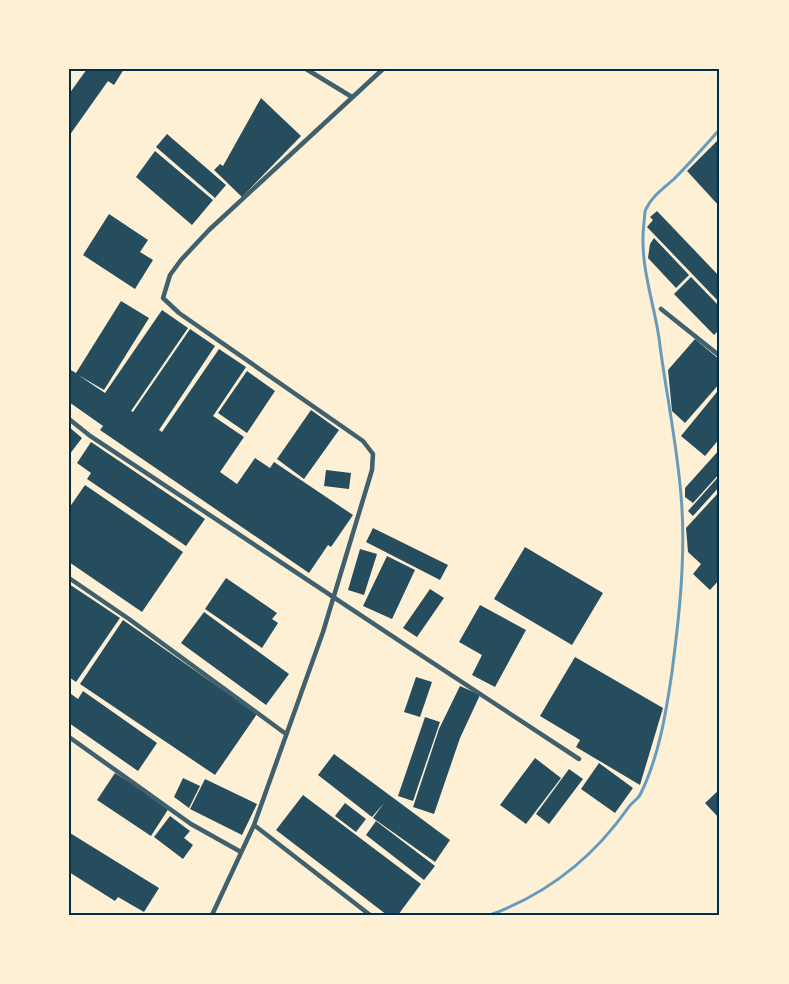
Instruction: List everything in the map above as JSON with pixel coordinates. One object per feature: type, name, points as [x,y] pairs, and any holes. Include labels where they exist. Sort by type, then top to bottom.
[{"type":"street","points":[[306,69],[352,97]]},
{"type":"street","points":[[212,915],[254,825],[286,734],[366,494],[373,454],[363,441],[179,313],[163,298],[170,274],[209,230],[383,69]]},
{"type":"street","points":[[661,309],[720,356]]},
{"type":"street","points":[[69,419],[89,435],[579,759]]},
{"type":"street","points":[[69,578],[286,734]]},
{"type":"street","points":[[69,737],[191,824],[241,852]]},
{"type":"street","points":[[254,825],[370,915]]},
{"type":"building","points":[[87,69],[124,69],[114,85],[108,81],[69,136],[69,94]]},
{"type":"building","points":[[261,98],[301,136],[242,197],[214,170],[220,164],[223,166]]},
{"type":"building","points":[[167,134],[226,185],[215,198],[156,147]]},
{"type":"building","points":[[718,140],[720,142],[720,207],[687,171]]},
{"type":"building","points":[[155,151],[213,200],[192,225],[136,177]]},
{"type":"building","points":[[657,211],[720,277],[720,303],[647,227],[653,220],[650,217]]},
{"type":"building","points":[[109,214],[148,240],[140,252],[153,260],[135,289],[83,255]]},
{"type":"building","points":[[654,238],[689,275],[676,288],[648,258],[650,244]]},
{"type":"building","points":[[691,277],[720,307],[720,329],[714,335],[674,294]]},
{"type":"building","points":[[121,301],[149,318],[104,390],[78,375],[105,393],[162,310],[188,328],[131,411],[133,412],[190,329],[215,346],[159,430],[162,432],[219,349],[246,367],[213,416],[244,437],[220,472],[237,484],[255,458],[270,468],[274,462],[353,515],[331,547],[328,545],[309,573],[100,430],[103,426],[69,402],[69,369],[76,373]]},
{"type":"building","points":[[695,339],[720,360],[720,383],[685,423],[672,411],[668,370]]},
{"type":"building","points":[[247,371],[275,391],[247,433],[218,413]]},
{"type":"building","points":[[717,392],[720,395],[720,438],[705,456],[681,436]]},
{"type":"building","points":[[311,410],[339,430],[304,479],[277,459]]},
{"type":"building","points":[[69,427],[82,438],[69,455]]},
{"type":"building","points":[[91,442],[205,519],[186,546],[87,479],[91,473],[77,463]]},
{"type":"building","points":[[720,449],[720,473],[693,503],[685,497],[685,488]]},
{"type":"building","points":[[326,470],[351,473],[349,489],[324,486]]},
{"type":"building","points":[[720,475],[720,486],[693,516],[688,511]]},
{"type":"building","points":[[85,485],[183,552],[142,612],[69,562],[69,508]]},
{"type":"building","points":[[720,491],[720,579],[710,590],[693,574],[701,564],[688,552],[686,528]]},
{"type":"building","points":[[373,528],[448,565],[440,580],[366,542]]},
{"type":"building","points":[[525,547],[603,593],[572,645],[494,599]]},
{"type":"building","points":[[360,549],[377,554],[364,595],[348,590]]},
{"type":"building","points":[[387,556],[415,570],[392,619],[363,606]]},
{"type":"building","points":[[226,578],[277,613],[272,619],[278,623],[262,648],[205,609]]},
{"type":"building","points":[[69,584],[120,618],[76,682],[69,677]]},
{"type":"building","points":[[430,589],[444,598],[417,637],[403,628]]},
{"type":"building","points":[[480,605],[526,630],[495,687],[472,675],[482,655],[459,642]]},
{"type":"building","points":[[204,612],[289,674],[266,705],[181,643]]},
{"type":"building","points":[[123,620],[257,714],[215,775],[80,684]]},
{"type":"building","points":[[575,657],[663,708],[640,785],[576,747],[580,740],[540,716]]},
{"type":"building","points":[[416,677],[432,682],[420,717],[404,712]]},
{"type":"building","points":[[460,686],[480,695],[460,738],[434,814],[413,807],[439,729]]},
{"type":"building","points":[[83,691],[157,743],[138,771],[69,723],[69,697],[71,694],[78,699]]},
{"type":"building","points":[[425,717],[440,722],[413,801],[398,796]]},
{"type":"building","points":[[334,754],[450,840],[435,862],[373,818],[384,803],[372,817],[318,775]]},
{"type":"building","points":[[535,758],[561,778],[526,824],[500,805]]},
{"type":"building","points":[[599,763],[633,788],[615,813],[581,789]]},
{"type":"building","points":[[569,769],[583,779],[549,824],[536,814]]},
{"type":"building","points":[[115,773],[169,808],[151,836],[97,800]]},
{"type":"building","points":[[183,778],[200,786],[189,808],[174,797]]},
{"type":"building","points":[[205,779],[257,804],[242,835],[190,809]]},
{"type":"building","points":[[720,789],[720,815],[718,817],[705,803]]},
{"type":"building","points":[[303,795],[421,884],[398,915],[387,915],[276,830]]},
{"type":"building","points":[[345,803],[366,819],[356,832],[335,816]]},
{"type":"building","points":[[170,816],[190,831],[184,838],[193,845],[183,859],[154,837]]},
{"type":"building","points":[[376,821],[435,866],[424,880],[366,835]]},
{"type":"building","points":[[70,833],[159,888],[144,912],[118,897],[115,901],[69,872]]},
{"type":"waterway","points":[[490,915],[549,885],[600,843],[640,795],[657,750],[667,703],[677,631],[683,530],[675,445],[643,252],[645,210],[655,196],[680,173],[720,129]]}]
